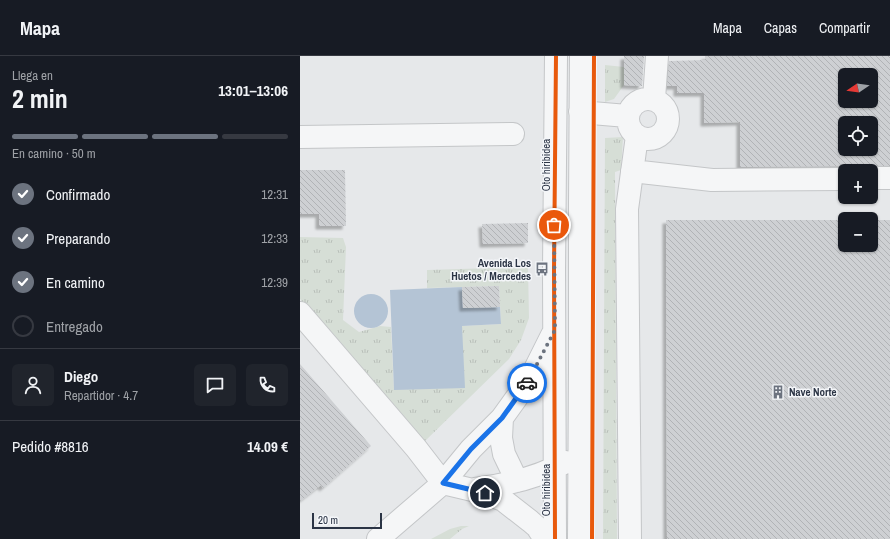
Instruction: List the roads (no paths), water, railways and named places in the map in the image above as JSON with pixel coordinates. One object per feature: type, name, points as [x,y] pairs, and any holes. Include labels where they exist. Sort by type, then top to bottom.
[{"type":"street","name":"Oto hiribidea","points":[[555,539],[556,56]]},
{"type":"street","points":[[579,539],[581,56]]},
{"type":"street","points":[[654,99],[657,56]]},
{"type":"street","points":[[642,99],[654,99],[664,105],[669,116],[667,127],[660,136],[648,140],[637,136],[629,127],[627,116],[632,105],[642,99]]},
{"type":"street","points":[[580,112],[627,116]]},
{"type":"street","points":[[300,137],[513,134]]},
{"type":"street","points":[[630,539],[627,209],[637,136]]},
{"type":"street","points":[[632,171],[712,180],[838,179]]},
{"type":"street","points":[[878,178],[890,178]]},
{"type":"street","points":[[300,313],[416,448],[443,483],[485,493],[503,500],[537,527],[545,539]]},
{"type":"street","points":[[378,539],[443,483],[471,449],[502,418],[530,379],[555,330]]},
{"type":"street","points":[[502,418],[504,454],[517,481]]},
{"type":"street","points":[[474,490],[517,481],[555,468],[580,455]]},
{"type":"water","points":[[462,287],[463,308],[500,307],[501,324],[462,326],[465,388],[394,390],[390,290]]},
{"type":"water","points":[[374,294],[383,299],[387,304],[387,318],[383,323],[378,327],[368,328],[364,327],[355,318],[354,308],[355,304],[364,295]]},
{"type":"place","name":"Avenida Los Huetos / Mercedes","points":[[542,269]]},
{"type":"place","name":"Nave Norte","points":[[778,392]]}]
